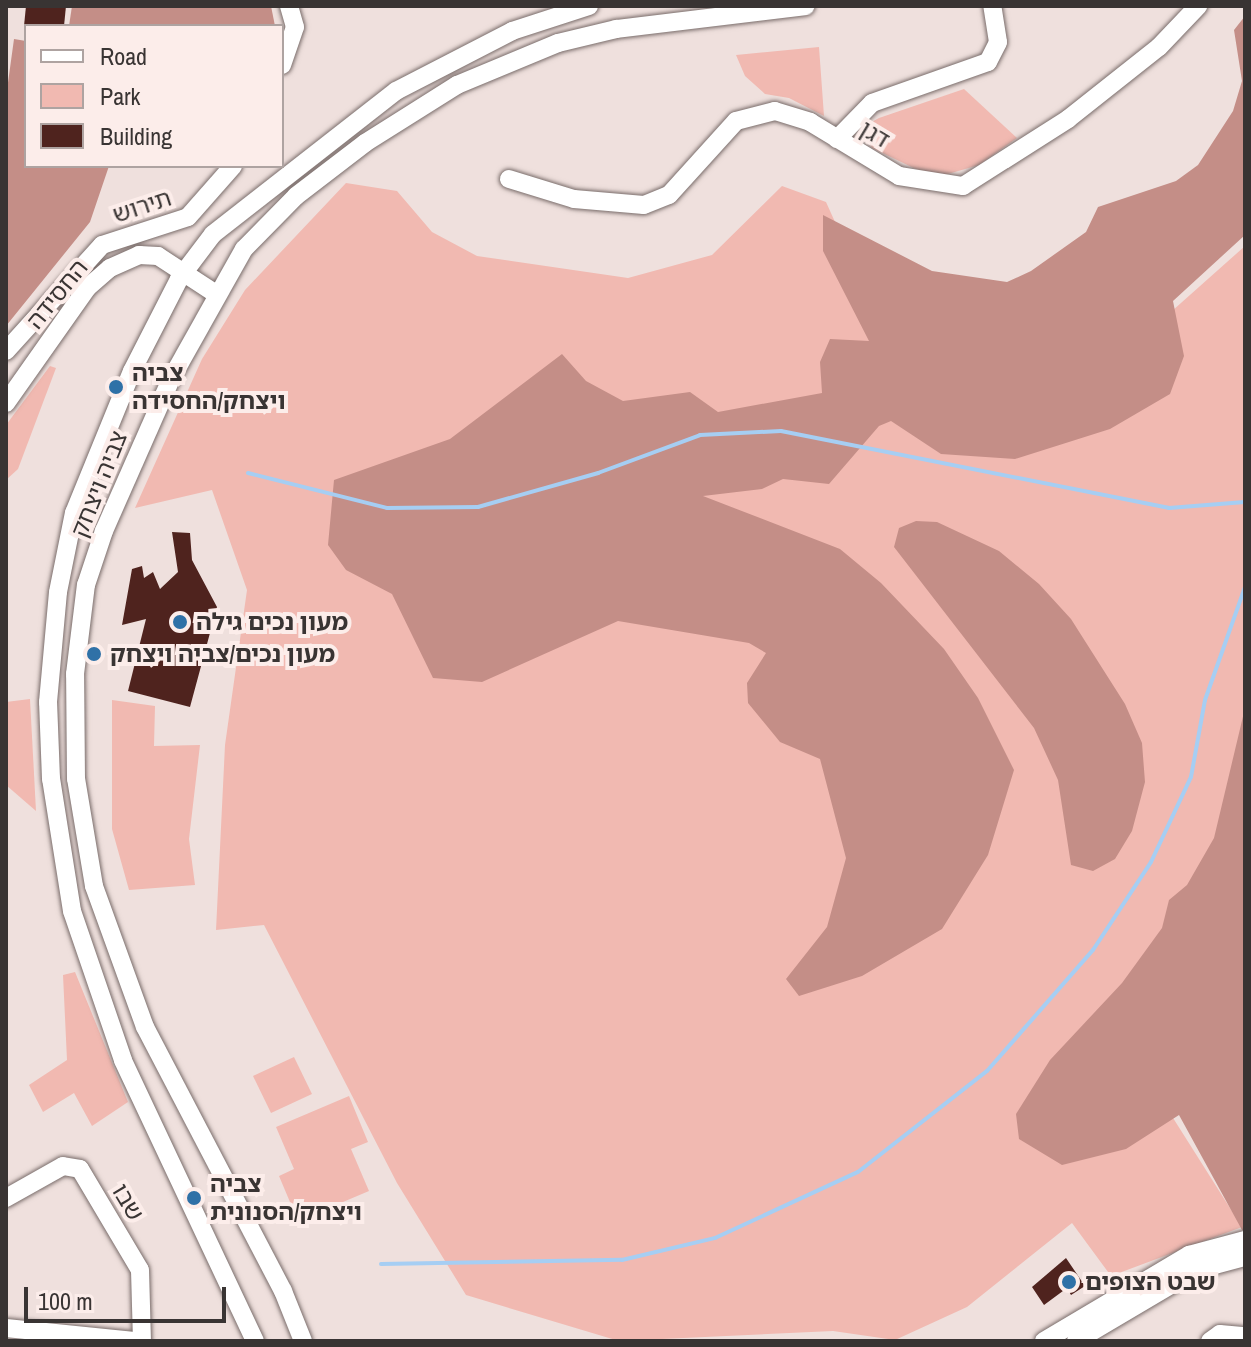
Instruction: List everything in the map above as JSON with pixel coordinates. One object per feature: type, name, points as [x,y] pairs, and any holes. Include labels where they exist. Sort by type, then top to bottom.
[{"type":"street","points":[[284,59],[295,27],[289,6]]},
{"type":"street","name":"צביה ויצחק","points":[[255,1341],[134,1085],[93,982],[72,911],[51,779],[53,629],[74,513],[110,419],[182,274],[254,197],[396,91],[512,31],[589,6]]},
{"type":"street","name":"צביה ויצחק","points":[[303,1341],[128,990],[94,886],[76,779],[75,674],[86,585],[132,461],[216,294],[244,249],[287,204],[365,143],[457,85],[583,35],[806,6]]},
{"type":"street","points":[[837,139],[872,103],[988,62],[998,42],[992,6]]},
{"type":"street","name":"דגן","points":[[509,179],[629,208],[669,195],[724,131],[761,111],[787,112],[917,182],[947,187],[976,182],[1159,47],[1198,6]]},
{"type":"street","name":"תירוש","points":[[6,351],[59,286],[102,245],[188,217],[231,168]]},
{"type":"street","name":"החסידה","points":[[6,403],[98,276],[124,261],[152,255],[216,294]]},
{"type":"street","points":[[59,286],[78,301]]},
{"type":"street","name":"שבו","points":[[6,1198],[63,1166],[80,1169],[140,1270],[142,1341]]},
{"type":"street","points":[[1044,1341],[1189,1255],[1245,1240]]},
{"type":"street","points":[[1076,1341],[1196,1270],[1245,1257]]},
{"type":"street","points":[[6,1328],[134,1341]]},
{"type":"street","points":[[1210,1341],[1220,1334],[1245,1336]]},
{"type":"green space","points":[[819,47],[824,116],[789,98],[765,94],[745,76],[736,55]]},
{"type":"green space","points":[[964,89],[1017,138],[979,165],[941,176],[920,171],[872,148],[865,137],[868,124],[879,118]]},
{"type":"green space","points":[[346,183],[397,191],[432,232],[477,256],[628,278],[712,255],[782,186],[826,202],[931,435],[1163,319],[1245,246],[1245,850],[1118,1031],[1242,1227],[1111,1276],[1072,1223],[967,1307],[895,1340],[833,1331],[619,1341],[466,1295],[397,1183],[264,925],[216,930],[225,745],[247,590],[212,490],[135,508],[202,359],[245,290]]},
{"type":"green space","points":[[50,366],[56,368],[18,469],[6,480],[6,425]]},
{"type":"green space","points":[[30,699],[36,811],[6,785],[6,702]]},
{"type":"green space","points":[[112,700],[155,706],[154,746],[200,745],[189,839],[195,885],[129,890],[112,829]]},
{"type":"green space","points":[[75,972],[128,1102],[92,1126],[74,1093],[43,1112],[29,1085],[67,1060],[63,975]]},
{"type":"green space","points":[[294,1057],[312,1094],[271,1113],[253,1076]]},
{"type":"green space","points":[[349,1096],[368,1142],[351,1149],[369,1191],[298,1221],[279,1176],[294,1169],[276,1127]]},
{"type":"shaded area","points":[[72,6],[271,6],[275,24],[69,24]]},
{"type":"shaded area","points":[[1245,16],[1245,235],[1173,301],[1184,356],[1170,394],[1110,429],[1015,459],[941,454],[891,421],[879,426],[829,484],[783,479],[762,489],[703,496],[840,549],[881,583],[944,649],[978,698],[1014,770],[988,855],[942,929],[862,976],[799,996],[786,979],[827,927],[846,858],[820,759],[780,742],[748,703],[747,683],[766,653],[749,643],[618,621],[482,682],[433,678],[392,594],[346,570],[328,545],[334,480],[450,439],[562,354],[586,381],[623,401],[690,392],[718,412],[822,393],[820,362],[830,339],[869,341],[823,251],[823,215],[932,271],[1007,282],[1031,271],[1086,232],[1098,207],[1176,181],[1198,165],[1233,111],[1242,81],[1234,30]]},
{"type":"shaded area","points":[[14,39],[24,41],[24,168],[108,168],[90,222],[6,326],[6,97]]},
{"type":"shaded area","points":[[916,521],[937,522],[999,551],[1039,584],[1071,619],[1125,704],[1142,743],[1145,782],[1132,831],[1115,859],[1093,871],[1071,865],[1058,780],[1034,728],[894,547],[899,528]]},
{"type":"shaded area","points":[[1245,708],[1245,1230],[1242,1230],[1179,1115],[1126,1149],[1062,1165],[1019,1139],[1016,1114],[1050,1060],[1122,983],[1162,928],[1169,900],[1187,885],[1214,838]]},
{"type":"building","points":[[26,6],[66,6],[64,24],[24,24]]},
{"type":"building","name":"מעון נכים גילה","points":[[172,532],[190,533],[192,560],[217,607],[190,707],[128,691],[146,619],[122,625],[132,569],[142,566],[144,578],[153,572],[160,589],[178,572]]},
{"type":"building","name":"שבט הצופים","points":[[1066,1258],[1085,1286],[1071,1295],[1067,1288],[1044,1305],[1032,1287]]},
{"type":"waterway","points":[[248,473],[387,508],[478,507],[598,473],[700,435],[781,431],[1169,508],[1245,502]]},
{"type":"waterway","points":[[381,1264],[622,1260],[715,1238],[858,1172],[987,1071],[1093,950],[1151,862],[1191,777],[1205,700],[1245,587]]},
{"type":"place","name":"צביה ויצחק/החסידה","points":[[116,387]]},
{"type":"place","name":"מעון נכים גילה","points":[[180,622]]},
{"type":"place","name":"מעון נכים/צביה ויצחק","points":[[94,654]]},
{"type":"place","name":"צביה ויצחק/הסנונית","points":[[194,1198]]},
{"type":"place","name":"שבט הצופים","points":[[1069,1282]]}]
